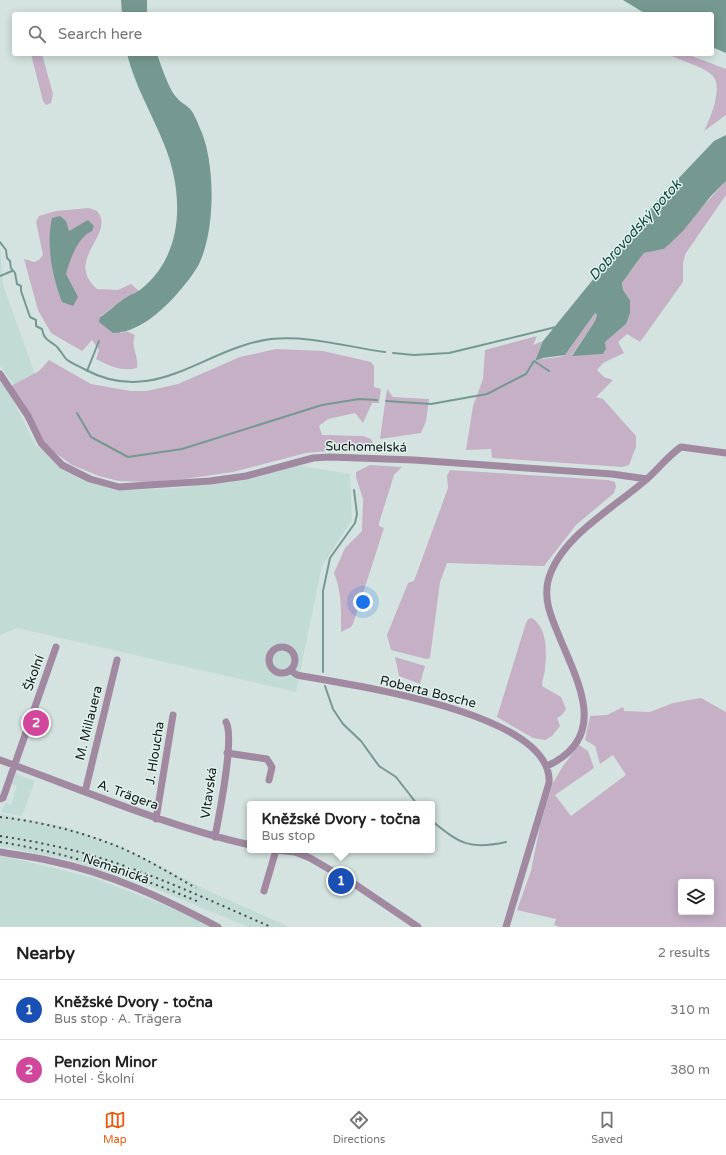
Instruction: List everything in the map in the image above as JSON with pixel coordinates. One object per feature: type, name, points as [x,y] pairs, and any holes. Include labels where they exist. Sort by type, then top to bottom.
[{"type":"street","name":"Suchomelská","points":[[0,374],[28,416],[41,443],[62,465],[90,479],[119,487],[210,481],[246,476],[313,458],[336,457],[414,460],[612,474],[647,479]]},
{"type":"street","points":[[506,927],[549,783],[547,766],[560,760],[573,748],[581,737],[586,719],[584,704],[576,678],[546,599],[548,581],[555,564],[566,548],[594,520],[647,479],[681,447],[726,453]]},
{"type":"street","name":"Školní","points":[[1,798],[56,647]]},
{"type":"street","name":"M. Millauera","points":[[85,792],[117,660]]},
{"type":"street","name":"Roberta Bosche","points":[[290,670],[298,675],[430,702],[475,716],[498,725],[520,739],[539,755],[547,766]]},
{"type":"street","name":"J. Hloucha","points":[[156,819],[173,715]]},
{"type":"street","name":"Vltavská","points":[[215,837],[227,753],[229,726],[226,722]]},
{"type":"street","name":"Vltavská","points":[[227,753],[267,759],[272,767],[269,780]]},
{"type":"street","name":"A. Trägera","points":[[0,760],[156,819],[215,837],[247,844]]},
{"type":"street","name":"Nemanická","points":[[0,852],[51,861],[115,880],[160,898],[218,927]]},
{"type":"street","points":[[264,891],[274,853]]},
{"type":"street","points":[[298,853],[310,858],[353,883],[418,927]]},
{"type":"shaded area","points":[[32,56],[43,56],[53,94],[51,103],[46,105],[43,101]]},
{"type":"shaded area","points":[[672,56],[691,56],[726,69],[726,115],[704,131],[715,103],[717,87],[712,75]]},
{"type":"shaded area","points":[[726,181],[726,195],[686,253],[683,262],[683,282],[640,342],[627,334],[618,342],[624,353],[603,363],[597,370],[604,377],[613,380],[596,397],[603,399],[636,436],[636,447],[629,465],[622,467],[492,458],[491,449],[466,450],[473,406],[483,379],[485,350],[537,336],[533,345],[543,341],[535,361],[565,355],[595,313],[597,315],[595,321],[572,355],[603,354],[606,349],[605,342],[626,324],[630,300],[623,290],[622,283],[644,253],[664,249]]},
{"type":"shaded area","points":[[89,208],[97,211],[101,220],[101,229],[87,257],[85,267],[88,278],[97,289],[118,290],[131,284],[139,291],[100,316],[121,333],[126,331],[135,335],[133,343],[137,359],[137,368],[121,369],[96,359],[99,350],[92,340],[82,351],[51,333],[38,310],[24,259],[34,262],[39,260],[43,255],[36,222],[39,216],[56,211]]},
{"type":"shaded area","points":[[0,248],[3,285],[36,377],[15,386],[0,366]]},
{"type":"shaded area","points":[[276,349],[323,351],[371,362],[374,366],[374,387],[381,389],[379,403],[372,403],[363,423],[355,413],[328,419],[319,426],[322,435],[363,436],[371,439],[373,443],[372,451],[338,450],[306,453],[233,472],[150,482],[119,481],[99,476],[72,465],[47,447],[11,386],[39,371],[49,360],[91,384],[131,391],[147,391],[178,384],[240,357]]},
{"type":"shaded area","points":[[0,379],[13,400],[36,446],[96,481],[129,490],[180,488],[266,473],[279,467],[301,466],[350,474],[352,520],[322,566],[296,692],[17,628],[0,635]]},
{"type":"shaded area","points":[[387,389],[393,397],[429,399],[426,421],[421,433],[380,439]]},
{"type":"shaded area","points":[[370,465],[402,467],[394,475],[379,523],[379,526],[384,528],[353,624],[351,627],[341,632],[340,595],[334,573],[345,548],[362,531],[363,499],[356,477],[356,472]]},
{"type":"shaded area","points":[[450,470],[608,480],[615,482],[616,487],[614,493],[576,525],[544,566],[447,563],[440,582],[430,658],[426,659],[391,650],[387,635],[408,583],[414,581],[448,488],[447,476]]},
{"type":"shaded area","points":[[532,618],[541,628],[545,640],[546,661],[542,686],[561,697],[566,709],[562,715],[557,718],[560,726],[552,736],[545,740],[533,738],[497,717],[526,623],[528,619]]},
{"type":"shaded area","points":[[395,657],[425,666],[420,684],[399,676]]},
{"type":"shaded area","points":[[701,698],[726,712],[726,927],[560,927],[554,925],[556,919],[517,910],[531,871],[540,826],[553,783],[563,766],[579,745],[588,751],[594,768],[555,795],[571,816],[626,775],[613,755],[600,764],[595,746],[585,740],[590,716],[607,715],[623,707],[624,711],[650,712],[673,703]]},
{"type":"shaded area","points":[[16,774],[35,781],[22,816],[1,812],[5,803],[11,805],[17,786],[12,784]]},
{"type":"shaded area","points":[[0,814],[66,827],[123,847],[209,891],[289,927],[248,927],[154,888],[70,860],[0,846]]},
{"type":"shaded area","points":[[0,855],[94,878],[221,927],[0,927]]},
{"type":"water","points":[[121,0],[147,0],[147,12],[122,12]]},
{"type":"water","points":[[623,0],[726,0],[726,53],[714,48],[714,12],[643,12]]},
{"type":"water","points":[[128,56],[158,56],[174,94],[192,112],[205,140],[209,157],[212,196],[211,216],[204,252],[198,266],[182,288],[170,302],[148,320],[131,329],[113,333],[99,322],[100,317],[123,299],[140,290],[155,276],[166,259],[173,241],[176,222],[177,202],[171,163],[130,66]]},
{"type":"water","points":[[726,135],[726,181],[711,196],[683,231],[664,249],[644,253],[622,283],[623,290],[630,300],[630,313],[626,324],[605,342],[606,349],[603,354],[572,356],[595,321],[597,315],[595,313],[565,355],[543,358],[535,361],[543,341],[656,202],[714,141]]},
{"type":"water","points":[[60,216],[66,221],[69,231],[88,220],[94,226],[92,231],[83,238],[75,249],[66,274],[78,297],[73,306],[62,302],[55,282],[51,260],[50,228],[52,218]]},
{"type":"waterway","name":"Dobrovodský potok","points":[[0,242],[6,250],[7,258],[10,261],[11,268],[15,273],[17,284],[21,286],[21,291],[30,317],[36,320],[36,326],[42,329],[46,338],[56,346],[66,359],[84,369],[110,379],[134,382],[157,379],[179,372],[246,344],[271,339],[285,338],[314,340],[385,352]]},
{"type":"waterway","points":[[0,276],[12,271]]},
{"type":"waterway","name":"Dobrovodský potok","points":[[393,353],[414,355],[449,353],[556,327]]},
{"type":"waterway","points":[[87,371],[99,341]]},
{"type":"waterway","points":[[386,401],[431,404],[487,394],[526,374],[534,361],[549,371]]},
{"type":"waterway","points":[[77,413],[91,437],[128,457],[182,449],[322,405],[359,399],[377,400]]},
{"type":"waterway","points":[[323,672],[323,591],[330,558],[355,523],[357,514],[354,490]]},
{"type":"waterway","points":[[325,686],[333,709],[343,724],[361,741],[379,766],[396,777],[415,801]]},
{"type":"waterway","points":[[435,823],[450,835],[466,843],[483,845],[506,842]]},
{"type":"railway","points":[[0,817],[48,825],[96,838],[135,854],[196,888]]},
{"type":"railway","points":[[0,836],[58,847],[116,863],[175,885],[271,927]]},
{"type":"railway","points":[[0,842],[51,852],[101,866],[199,902]]},
{"type":"place","name":"Penzion Minor","points":[[36,723]]},
{"type":"place","name":"Kněžské Dvory - točna","points":[[341,881]]}]
